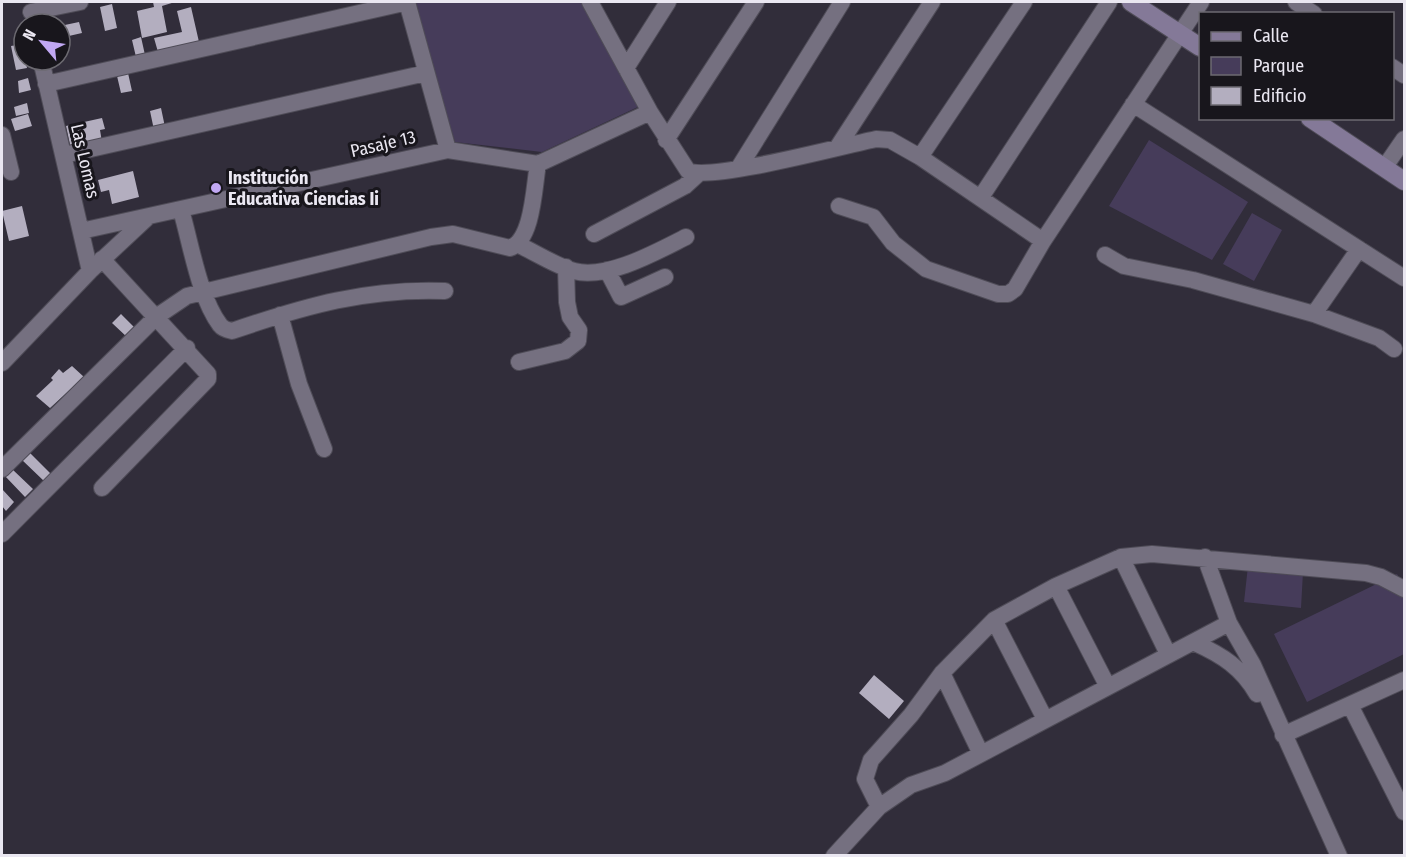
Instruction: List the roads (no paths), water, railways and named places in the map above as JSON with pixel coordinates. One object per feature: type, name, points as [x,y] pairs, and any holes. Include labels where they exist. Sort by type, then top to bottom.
[{"type":"street","points":[[35,12],[80,2]]},
{"type":"street","points":[[46,84],[407,2],[448,150]]},
{"type":"street","points":[[590,2],[666,140],[682,165],[697,175]]},
{"type":"street","points":[[626,68],[668,2]]},
{"type":"street","points":[[666,140],[756,2]]},
{"type":"street","points":[[738,169],[843,2]]},
{"type":"street","points":[[837,148],[932,2]]},
{"type":"street","points":[[920,157],[1024,2]]},
{"type":"street","points":[[981,197],[1109,2]]},
{"type":"street","points":[[1131,2],[1189,31]]},
{"type":"street","points":[[1152,2],[1189,31],[1199,45]]},
{"type":"street","points":[[839,206],[873,217],[893,243],[926,270],[998,294],[1008,294],[1015,289],[1043,241],[1133,104],[1189,31],[1201,2]]},
{"type":"street","points":[[1296,2],[1311,12]]},
{"type":"street","name":"Las Lomas","points":[[44,72],[81,231],[96,265]]},
{"type":"street","points":[[64,155],[426,73]]},
{"type":"street","points":[[1133,104],[1404,278]]},
{"type":"street","points":[[2,469],[156,317],[187,296],[204,290],[453,234],[510,248],[519,245],[526,235],[538,164],[650,112]]},
{"type":"street","points":[[1314,120],[1393,165]]},
{"type":"street","points":[[1332,120],[1393,165],[1404,181]]},
{"type":"street","points":[[2,135],[10,172]]},
{"type":"street","points":[[594,234],[685,186],[697,175],[738,169],[876,139],[890,140],[920,157],[1043,241]]},
{"type":"street","points":[[1393,165],[1404,139]]},
{"type":"street","name":"Pasaje 13","points":[[81,231],[448,150],[538,164]]},
{"type":"street","points":[[181,210],[204,290],[220,326],[225,330],[232,331],[280,315],[363,294],[406,290],[445,291]]},
{"type":"street","points":[[2,363],[96,265],[147,217]]},
{"type":"street","points":[[519,245],[576,272],[607,270],[640,260],[686,237]]},
{"type":"street","points":[[1314,315],[1359,249]]},
{"type":"street","points":[[1105,255],[1124,266],[1193,280],[1314,315],[1379,338],[1394,349]]},
{"type":"street","points":[[96,265],[156,317],[187,348],[208,374],[208,379],[102,488]]},
{"type":"street","points":[[519,362],[565,351],[578,341],[579,330],[570,317],[567,302],[566,267]]},
{"type":"street","points":[[607,270],[621,297],[665,277]]},
{"type":"street","points":[[280,315],[299,384],[324,449]]},
{"type":"street","points":[[2,534],[187,348]]},
{"type":"street","points":[[879,807],[865,778],[871,760],[911,715],[942,673],[994,620],[1056,586],[1121,557],[1152,554],[1205,557],[1308,570],[1366,573],[1381,576],[1404,589]]},
{"type":"street","points":[[1121,557],[1168,654]]},
{"type":"street","points":[[1205,557],[1229,623],[1253,665],[1339,855]]},
{"type":"street","points":[[1056,586],[1107,686]]},
{"type":"street","points":[[994,620],[1045,719]]},
{"type":"street","points":[[834,855],[879,807],[911,785],[945,773],[1168,654],[1195,643],[1229,623]]},
{"type":"street","points":[[1195,643],[1221,655],[1248,678],[1283,735]]},
{"type":"street","points":[[942,673],[981,754]]},
{"type":"street","points":[[1283,735],[1404,680]]},
{"type":"street","points":[[1351,706],[1404,812]]},
{"type":"place","name":"Institución Educativa Ciencias Ii","points":[[216,188]]}]
